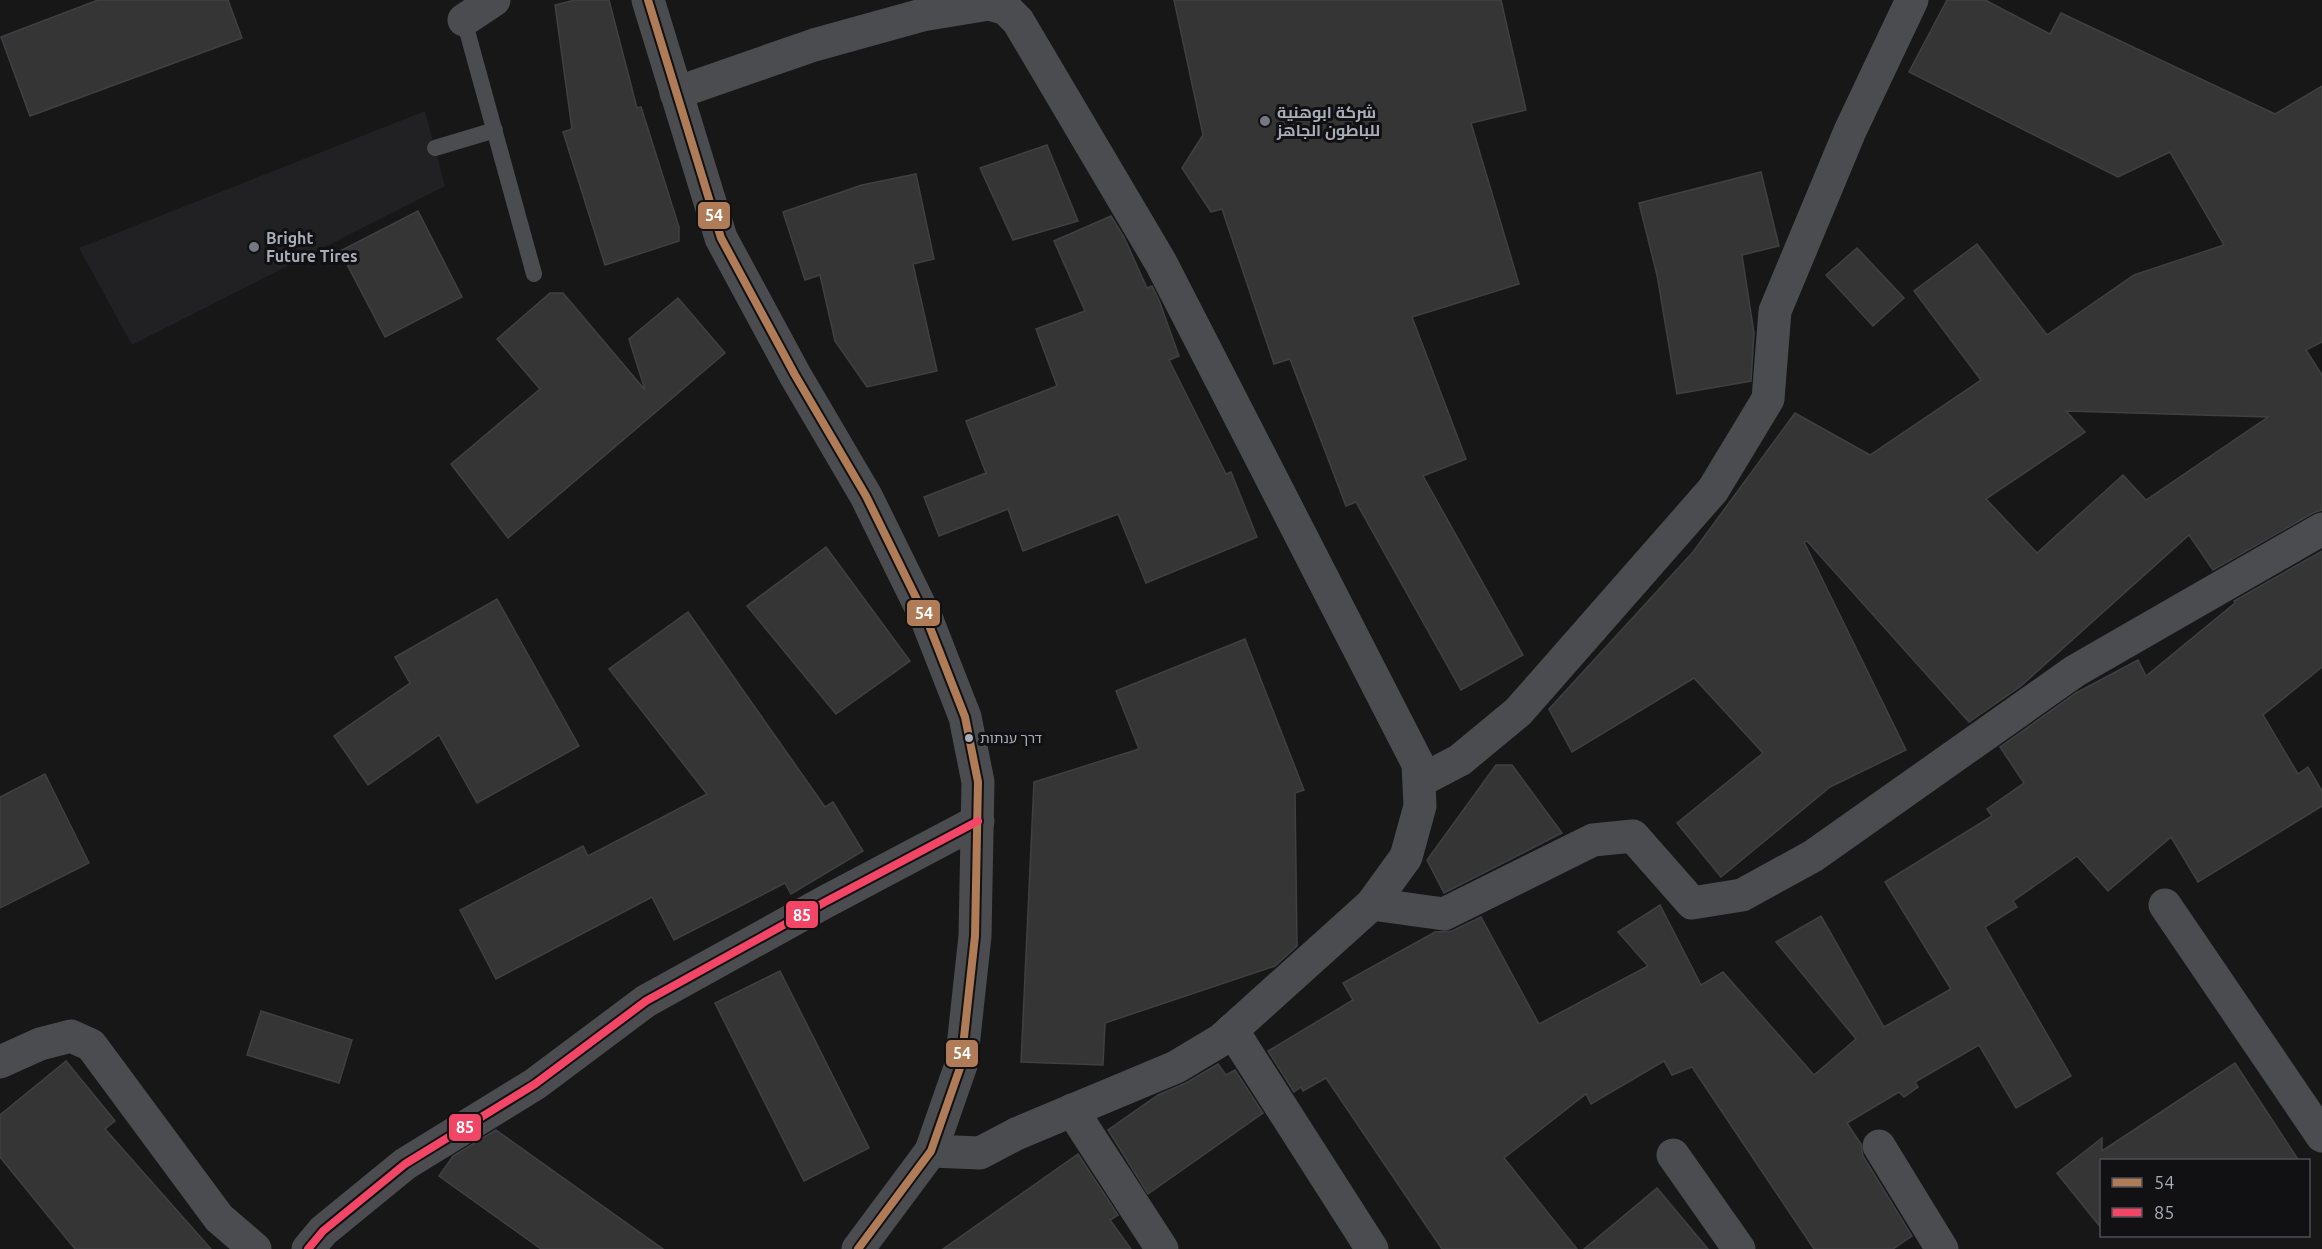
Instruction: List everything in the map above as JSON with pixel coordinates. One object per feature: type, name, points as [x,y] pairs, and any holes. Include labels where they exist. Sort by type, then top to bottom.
[{"type":"street","points":[[464,20],[494,0]]},
{"type":"street","points":[[648,0],[721,238],[795,375],[866,496],[927,620],[965,717],[978,782],[975,936],[961,1065],[931,1151],[858,1249]]},
{"type":"street","points":[[1420,781],[1460,760],[1518,712],[1713,490],[1768,399],[1775,311],[1850,131],[1912,0]]},
{"type":"street","points":[[676,93],[814,45],[922,15],[988,4],[1012,5],[1018,21],[1161,263],[1418,764],[1420,806],[1406,857],[1372,904],[1221,1040],[1176,1067],[1016,1134],[980,1153],[931,1151]]},
{"type":"street","points":[[1372,904],[1444,914],[1593,840],[1633,836],[1692,903],[1742,895],[1813,856],[2075,671],[2322,529]]},
{"type":"street","points":[[308,1249],[322,1231],[405,1164],[535,1084],[646,1001],[978,821]]},
{"type":"street","points":[[2165,905],[2322,1136]]},
{"type":"street","points":[[1232,1030],[1372,1249]]},
{"type":"street","points":[[0,1062],[40,1044],[71,1036],[91,1045],[219,1218],[255,1249]]},
{"type":"street","points":[[1071,1110],[1162,1249]]},
{"type":"street","points":[[1879,1146],[1942,1249]]},
{"type":"street","points":[[1673,1155],[1739,1249]]},
{"type":"lane","points":[[464,20],[534,274]]},
{"type":"lane","points":[[435,148],[495,130]]},
{"type":"shaded area","points":[[425,111],[445,186],[132,345],[79,248]]},
{"type":"building","points":[[98,0],[228,0],[242,38],[30,116],[1,37]]},
{"type":"building","points":[[575,0],[609,0],[637,108],[641,107],[679,227],[679,241],[605,265],[563,132],[572,129],[555,5]]},
{"type":"building","points":[[1174,0],[1501,0],[1526,110],[1471,123],[1519,284],[1412,317],[1466,459],[1423,476],[1523,655],[1461,690],[1356,502],[1346,506],[1290,359],[1274,364],[1222,209],[1211,212],[1182,168],[1203,135]]},
{"type":"building","points":[[1947,0],[1985,0],[2050,34],[2061,13],[2275,114],[2322,86],[2322,342],[2306,350],[2322,375],[2322,510],[2213,570],[2189,535],[2021,686],[1969,722],[1807,541],[1804,542],[1906,750],[1830,787],[1721,877],[1677,823],[1763,753],[1694,678],[1572,752],[1549,709],[1693,552],[1795,413],[1870,455],[1981,380],[1914,291],[1977,244],[2047,335],[2134,275],[2224,245],[2170,152],[2118,177],[1909,72]],"holes":[[[2066,411],[2268,417],[2146,500],[2123,475],[2037,553],[1986,499],[2085,432]]]},
{"type":"building","points":[[1047,145],[1078,221],[1013,240],[980,168]]},
{"type":"building","points":[[1761,172],[1779,246],[1742,255],[1754,333],[1751,381],[1677,394],[1657,275],[1639,203]]},
{"type":"building","points":[[916,174],[934,259],[913,264],[937,371],[867,387],[835,341],[820,275],[805,280],[783,212],[862,185]]},
{"type":"building","points":[[418,211],[462,297],[385,337],[340,251]]},
{"type":"building","points":[[1111,216],[1124,237],[1147,288],[1152,286],[1159,300],[1179,356],[1169,360],[1226,474],[1231,472],[1257,537],[1146,583],[1118,514],[1023,551],[1008,509],[939,536],[924,497],[986,473],[966,421],[1057,386],[1036,329],[1085,311],[1054,241]]},
{"type":"building","points":[[1857,248],[1904,298],[1873,326],[1826,275]]},
{"type":"building","points":[[550,293],[563,293],[645,390],[629,339],[678,298],[725,353],[508,538],[451,464],[540,389],[497,339]]},
{"type":"building","points":[[826,547],[910,661],[836,714],[747,606]]},
{"type":"building","points":[[2322,551],[2322,667],[2263,715],[2298,774],[2308,767],[2322,791],[2322,806],[2198,882],[2171,837],[2108,891],[2077,856],[2013,901],[2017,907],[1985,927],[2071,1076],[2016,1108],[1979,1045],[1915,1082],[1918,1087],[1904,1097],[1899,1092],[1847,1123],[1861,1144],[1863,1156],[1912,1236],[1893,1249],[1814,1249],[1692,1067],[1672,1075],[1664,1061],[1591,1104],[1586,1094],[1504,1158],[1577,1249],[1442,1249],[1326,1078],[1303,1091],[1301,1087],[1294,1092],[1268,1051],[1353,1000],[1343,983],[1435,932],[1452,931],[1481,917],[1539,1024],[1648,966],[1618,932],[1660,905],[1701,985],[1723,972],[1814,1075],[1856,1039],[1776,942],[1821,916],[1884,1027],[1951,989],[1885,882],[1992,816],[1987,809],[2024,783],[2000,747],[2076,693],[2138,660],[2146,676],[2235,603],[2234,601]]},
{"type":"building","points":[[497,599],[579,746],[477,803],[439,735],[368,785],[334,736],[410,683],[395,657]]},
{"type":"building","points":[[688,612],[825,807],[833,802],[863,851],[791,894],[785,883],[674,940],[652,897],[496,979],[460,910],[583,846],[588,856],[707,794],[609,669]]},
{"type":"building","points":[[1245,639],[1304,790],[1295,793],[1297,946],[1275,966],[1105,1023],[1103,1065],[1021,1062],[1034,782],[1139,749],[1116,691]]},
{"type":"building","points":[[1496,765],[1512,765],[1562,833],[1444,893],[1427,860]]},
{"type":"building","points":[[45,774],[89,863],[0,908],[0,797]]},
{"type":"building","points":[[780,971],[869,1148],[804,1181],[715,1003]]},
{"type":"building","points":[[261,1011],[352,1040],[339,1083],[247,1055]]},
{"type":"building","points":[[66,1061],[115,1121],[105,1129],[211,1249],[75,1249],[0,1157],[0,1115]]},
{"type":"building","points":[[2235,1063],[2298,1159],[2100,1159],[2100,1227],[2057,1173],[2102,1138],[2102,1151]]},
{"type":"building","points":[[1218,1064],[1226,1075],[1235,1070],[1263,1113],[1148,1194],[1108,1130],[1158,1095],[1186,1083]]},
{"type":"building","points":[[496,1130],[663,1249],[541,1249],[439,1176],[453,1156]]},
{"type":"building","points":[[1078,1154],[1118,1215],[1110,1220],[1131,1249],[943,1249]]},
{"type":"building","points":[[1657,1188],[1708,1249],[1584,1249]]},
{"type":"transit line","name":"54","points":[[648,0],[721,238],[795,375],[866,496],[927,620],[965,717],[978,782],[975,936],[961,1065],[931,1151],[858,1249]]},
{"type":"transit line","name":"85","points":[[308,1249],[323,1231],[405,1164],[535,1084],[646,1001],[978,821]]},
{"type":"place","name":"شركة ابوهنية للباطون الجاهز","points":[[1265,121]]},
{"type":"place","name":"Bright Future Tires","points":[[254,247]]},
{"type":"place","name":"דרך ענתות","points":[[969,738]]}]
